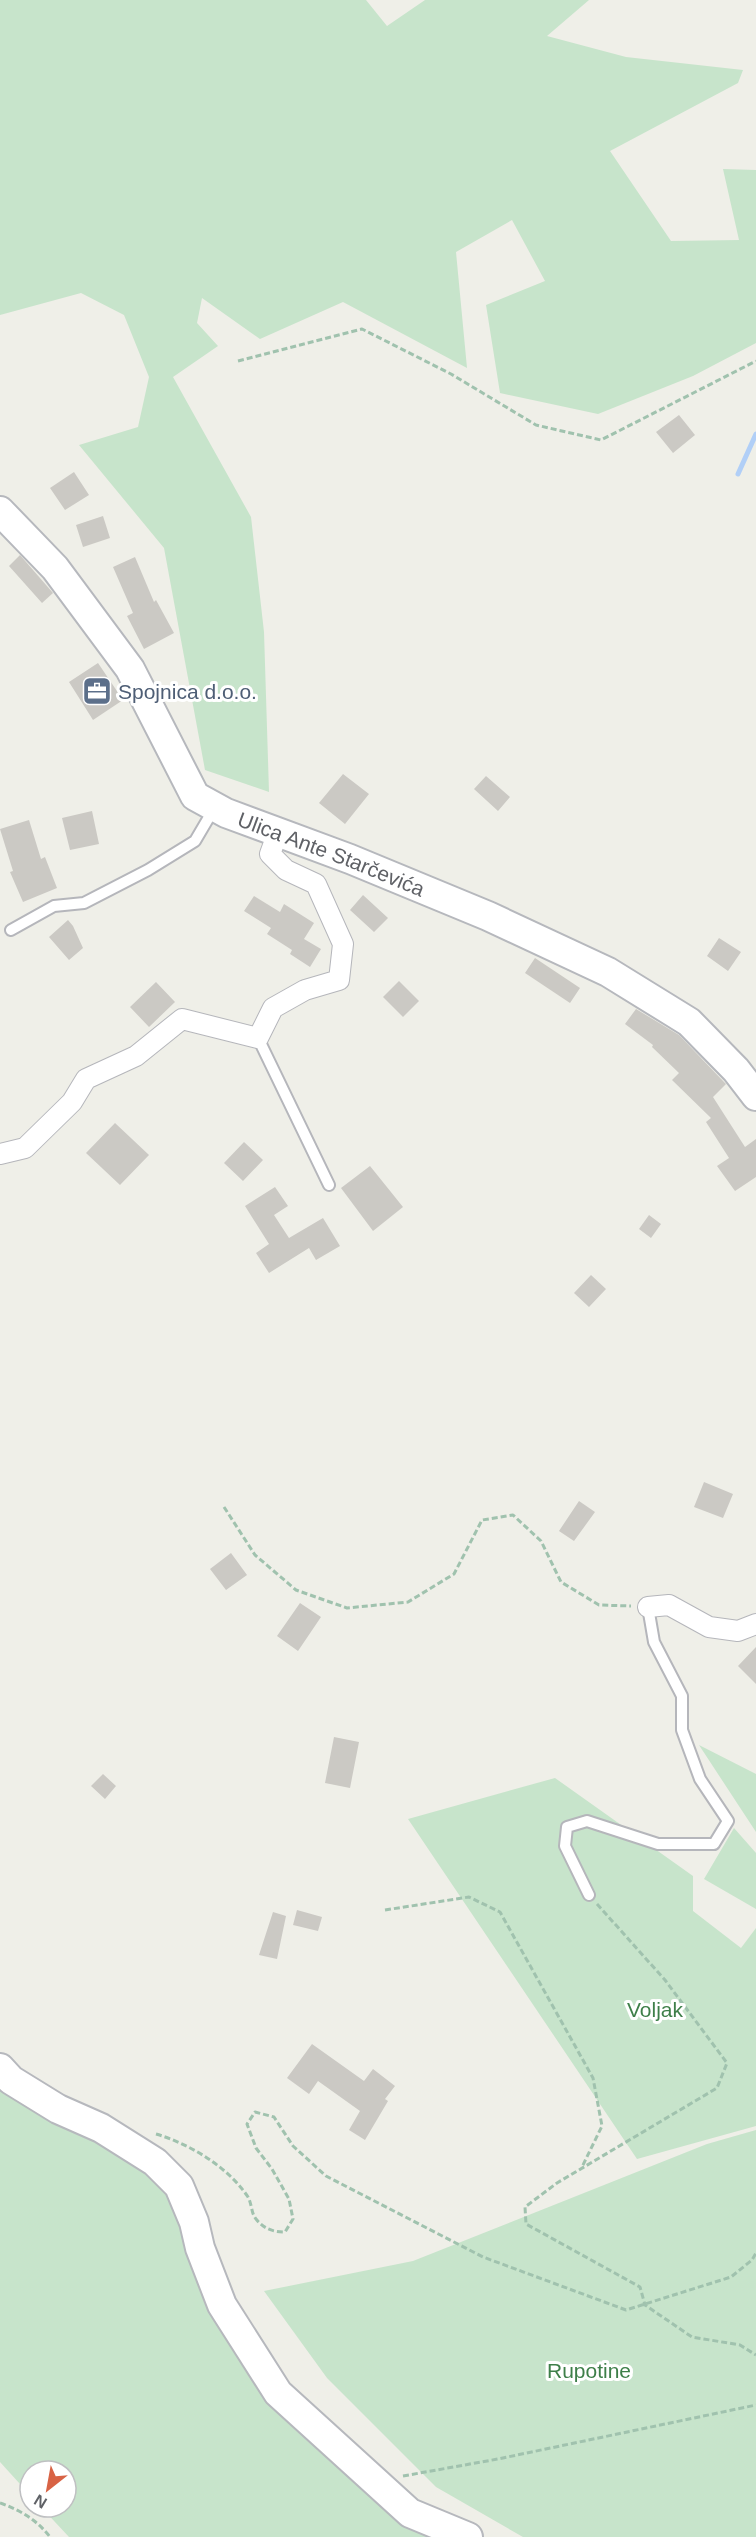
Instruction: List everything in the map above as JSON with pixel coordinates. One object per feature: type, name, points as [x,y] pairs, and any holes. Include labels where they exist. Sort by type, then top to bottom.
[{"type":"street","name":"Ulica Ante Starčevića","points":[[0,511],[55,568],[130,669],[195,796],[215,807],[489,916],[608,972],[689,1022],[736,1070],[756,1096]]},
{"type":"street","points":[[0,1154],[25,1148],[72,1102],[86,1079],[136,1056],[182,1019],[258,1038],[273,1008],[304,990],[339,980],[343,944],[316,884],[286,870],[270,854],[278,832]]},
{"type":"street","points":[[648,1607],[669,1605],[709,1627],[738,1631],[756,1623]]},
{"type":"street","points":[[0,2068],[10,2080],[58,2109],[101,2128],[155,2162],[179,2186],[194,2222],[200,2248],[222,2305],[279,2393],[410,2513],[468,2537]]},
{"type":"lane","points":[[11,930],[54,906],[84,903],[148,870],[195,841],[215,807]]},
{"type":"lane","points":[[258,1038],[329,1185]]},
{"type":"lane","points":[[589,1895],[565,1846],[567,1827],[587,1821],[658,1844],[714,1844],[728,1821],[700,1779],[682,1730],[682,1696],[654,1642],[648,1607]]},
{"type":"path","points":[[238,361],[362,328],[451,374],[536,425],[601,440],[756,361]]},
{"type":"path","points":[[224,1507],[255,1555],[296,1590],[347,1608],[408,1602],[454,1574],[482,1520],[513,1515],[541,1541],[561,1582],[599,1605],[648,1607]]},
{"type":"path","points":[[589,1895],[665,1980],[727,2063],[717,2088],[557,2183],[525,2207],[526,2224],[640,2287],[645,2305],[692,2337],[740,2345],[756,2355]]},
{"type":"path","points":[[385,1910],[469,1897],[500,1912],[593,2078],[602,2126],[581,2169]]},
{"type":"path","points":[[148,2132],[178,2140],[208,2158],[248,2198],[256,2219],[271,2232],[285,2232],[293,2219],[289,2199],[272,2169],[256,2148],[247,2124],[255,2112],[274,2117],[293,2146],[326,2176],[483,2257],[626,2310],[731,2277],[752,2260],[756,2253]]},
{"type":"path","points":[[375,2481],[498,2460],[756,2405]]},
{"type":"path","points":[[0,2504],[18,2509],[42,2526],[50,2537]]},
{"type":"green space","points":[[0,0],[366,0],[387,26],[425,0],[589,0],[547,36],[626,57],[743,70],[738,83],[610,151],[671,241],[739,240],[723,169],[756,170],[756,343],[693,376],[598,414],[500,393],[486,305],[545,281],[512,220],[456,252],[467,368],[343,302],[260,339],[202,298],[197,323],[218,346],[173,377],[251,517],[264,632],[269,792],[205,770],[164,548],[79,445],[138,427],[149,377],[124,315],[81,293],[0,315]]},
{"type":"green space","points":[[699,1745],[756,1774],[756,1832]]},
{"type":"green space","name":"Voljak","points":[[555,1778],[693,1876],[693,1911],[741,1948],[756,1928],[756,2126],[637,2159],[408,1819]]},
{"type":"green space","points":[[734,1828],[756,1853],[756,1909],[704,1879]]},
{"type":"green space","points":[[0,2081],[140,2165],[166,2190],[260,2380],[439,2537],[69,2537],[52,2519],[78,2519],[78,2459],[18,2459],[18,2482],[0,2462]]},
{"type":"green space","name":"Rupotine","points":[[756,2130],[756,2537],[523,2537],[436,2487],[327,2378],[264,2291],[413,2261],[707,2144]]},
{"type":"building","points":[[679,415],[695,435],[673,453],[656,432]]},
{"type":"building","points":[[74,472],[89,495],[65,510],[50,488]]},
{"type":"building","points":[[103,516],[110,538],[83,547],[76,525]]},
{"type":"building","points":[[20,555],[53,593],[42,603],[9,566]]},
{"type":"building","points":[[135,557],[154,602],[156,600],[174,633],[144,649],[127,616],[133,613],[113,567]]},
{"type":"building","points":[[98,663],[123,700],[93,720],[69,682]]},
{"type":"building","points":[[343,774],[369,794],[345,824],[319,803]]},
{"type":"building","points":[[486,776],[510,797],[498,811],[474,789]]},
{"type":"building","points":[[92,811],[99,844],[70,850],[62,818]]},
{"type":"building","points":[[29,820],[41,859],[45,857],[57,888],[23,902],[10,872],[13,871],[0,829]]},
{"type":"building","points":[[363,895],[388,918],[374,932],[350,910]]},
{"type":"building","points":[[254,896],[280,912],[284,904],[314,923],[304,939],[321,949],[310,967],[290,954],[292,950],[267,934],[271,928],[244,911]]},
{"type":"building","points":[[68,920],[83,948],[69,960],[49,937]]},
{"type":"building","points":[[719,938],[741,952],[728,971],[707,956]]},
{"type":"building","points":[[535,958],[580,988],[570,1003],[525,973]]},
{"type":"building","points":[[399,981],[419,1001],[403,1017],[383,997]]},
{"type":"building","points":[[156,982],[175,1002],[149,1027],[130,1007]]},
{"type":"building","points":[[636,1009],[679,1035],[726,1084],[713,1097],[745,1147],[756,1139],[756,1177],[735,1191],[717,1166],[729,1158],[706,1122],[711,1118],[672,1080],[679,1073],[652,1047],[653,1045],[625,1024]]},
{"type":"building","points":[[115,1123],[149,1155],[120,1185],[86,1153]]},
{"type":"building","points":[[244,1142],[263,1160],[243,1181],[224,1163]]},
{"type":"building","points":[[370,1166],[403,1207],[373,1231],[341,1188]]},
{"type":"building","points":[[275,1187],[288,1206],[274,1215],[289,1238],[323,1218],[340,1246],[316,1260],[309,1248],[269,1273],[256,1253],[269,1244],[245,1206]]},
{"type":"building","points":[[649,1215],[661,1224],[651,1238],[639,1229]]},
{"type":"building","points":[[591,1275],[606,1289],[589,1307],[574,1293]]},
{"type":"building","points":[[704,1482],[733,1494],[723,1518],[694,1507]]},
{"type":"building","points":[[579,1501],[595,1512],[574,1541],[559,1531]]},
{"type":"building","points":[[231,1553],[247,1575],[226,1590],[210,1569]]},
{"type":"building","points":[[300,1603],[321,1617],[298,1651],[277,1636]]},
{"type":"building","points":[[756,1647],[756,1684],[738,1666]]},
{"type":"building","points":[[334,1737],[359,1742],[350,1788],[325,1783]]},
{"type":"building","points":[[103,1774],[116,1786],[105,1799],[91,1786]]},
{"type":"building","points":[[297,1910],[322,1917],[318,1931],[293,1925]]},
{"type":"building","points":[[273,1912],[286,1916],[277,1959],[259,1955]]},
{"type":"building","points":[[312,2044],[364,2081],[373,2069],[395,2086],[385,2099],[388,2101],[365,2140],[349,2130],[360,2111],[318,2081],[309,2094],[287,2078]]},
{"type":"waterway","points":[[738,474],[756,434]]},
{"type":"place","name":"Spojnica d.o.o.","points":[[97,691]]}]
